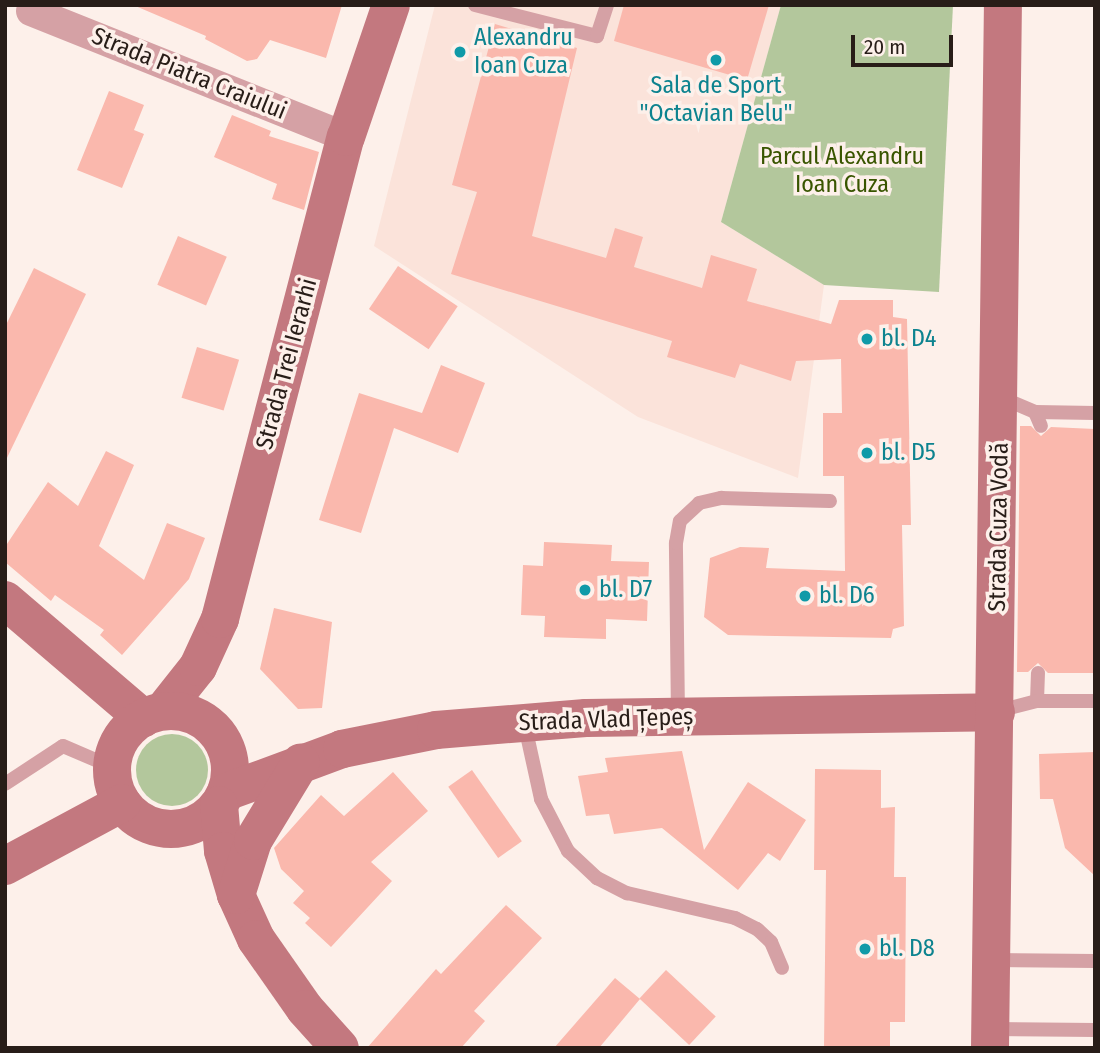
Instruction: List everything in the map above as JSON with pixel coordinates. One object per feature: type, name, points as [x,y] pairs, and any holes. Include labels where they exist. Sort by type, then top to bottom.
[{"type":"main road","name":"Strada Trei Ierarhi","points":[[153,715],[198,667],[220,619],[346,137],[391,5]]},
{"type":"main road","name":"Strada Cuza Vodă","points":[[990,1038],[996,712],[1018,405],[1003,5]]},
{"type":"main road","points":[[5,600],[153,715],[199,718],[218,734],[229,756],[223,799],[223,850],[236,895],[279,975],[340,1048]]},
{"type":"main road","name":"Strada Vlad Țepeș","points":[[223,799],[301,762],[385,739],[524,721],[996,712]]},
{"type":"main road","points":[[153,715],[121,738],[112,767],[122,803],[150,825],[173,829],[197,824],[223,799]]},
{"type":"main road","points":[[236,895],[253,841],[301,762]]},
{"type":"main road","points":[[5,866],[122,803]]},
{"type":"street","name":"Strada Piatra Craiului","points":[[31,10],[346,137]]},
{"type":"lane","points":[[475,5],[597,36],[607,5]]},
{"type":"lane","points":[[1018,405],[1095,413]]},
{"type":"lane","points":[[1018,405],[1041,426]]},
{"type":"lane","points":[[678,717],[676,543],[680,521],[699,503],[721,498],[830,501]]},
{"type":"lane","points":[[1037,701],[1038,673]]},
{"type":"lane","points":[[996,712],[1037,701],[1095,701]]},
{"type":"lane","points":[[524,721],[541,799],[568,851],[597,878],[627,893],[735,918],[757,929],[771,942],[782,968]]},
{"type":"lane","points":[[5,785],[63,746],[112,767]]},
{"type":"lane","points":[[991,960],[1095,961]]},
{"type":"lane","points":[[990,1038],[1095,1030]]},
{"type":"shaded area","points":[[435,5],[781,5],[721,222],[824,285],[798,478],[638,417],[374,246]]},
{"type":"green space","name":"Parcul Alexandru Ioan Cuza","points":[[781,5],[953,5],[939,292],[824,285],[721,222]]},
{"type":"green space","points":[[179,734],[198,744],[206,756],[206,784],[198,796],[186,804],[165,806],[146,796],[138,784],[136,763],[146,744],[158,736]]},
{"type":"building","points":[[133,5],[342,5],[326,58],[270,40],[257,59],[247,61],[205,39],[206,36]]},
{"type":"building","name":"Sala de Sport \"Octavian Belu\"","points":[[624,5],[769,5],[747,80],[614,41]]},
{"type":"building","points":[[495,24],[577,48],[532,236],[606,258],[615,228],[643,237],[634,267],[702,288],[711,255],[757,269],[747,301],[831,324],[839,300],[893,300],[893,317],[907,319],[911,525],[902,525],[904,626],[893,629],[891,638],[728,635],[704,617],[710,558],[740,547],[769,548],[766,568],[845,571],[844,476],[823,476],[823,413],[842,413],[841,359],[796,361],[791,381],[740,364],[735,378],[667,357],[672,341],[451,274],[477,192],[452,185]]},
{"type":"building","points":[[109,91],[144,105],[134,130],[144,134],[122,188],[77,170]]},
{"type":"building","points":[[232,115],[271,131],[269,136],[319,152],[304,210],[272,199],[277,184],[214,157]]},
{"type":"building","points":[[178,236],[227,257],[206,305],[157,285]]},
{"type":"building","points":[[398,266],[458,306],[429,349],[369,309]]},
{"type":"building","points":[[34,268],[86,294],[5,462],[5,327]]},
{"type":"building","points":[[197,347],[239,360],[224,411],[182,398]]},
{"type":"building","points":[[441,365],[485,383],[458,453],[394,428],[361,533],[319,520],[359,393],[422,413]]},
{"type":"building","points":[[1020,426],[1031,426],[1041,436],[1051,427],[1095,429],[1095,673],[1048,673],[1038,663],[1028,672],[1017,672]]},
{"type":"building","points":[[106,451],[134,465],[99,546],[144,580],[167,523],[205,538],[189,579],[122,655],[100,635],[104,630],[55,595],[51,601],[5,562],[5,547],[48,482],[78,506]]},
{"type":"building","name":"bl. D7","points":[[544,542],[612,545],[611,561],[649,562],[647,621],[606,619],[606,639],[544,637],[545,616],[521,615],[523,565],[543,566]]},
{"type":"building","points":[[274,608],[332,622],[322,708],[298,709],[260,669]]},
{"type":"building","points":[[682,751],[704,850],[748,782],[806,820],[780,861],[768,853],[738,890],[662,828],[614,834],[609,814],[586,816],[578,776],[608,772],[605,758]]},
{"type":"building","points":[[1095,752],[1095,876],[1065,848],[1053,799],[1040,799],[1039,754]]},
{"type":"building","name":"bl. D8","points":[[815,769],[881,770],[881,808],[895,807],[894,877],[906,877],[905,1022],[890,1022],[890,1048],[824,1048],[826,870],[814,870]]},
{"type":"building","points":[[472,770],[522,841],[498,858],[448,787]]},
{"type":"building","points":[[393,772],[428,811],[371,862],[392,881],[331,947],[305,923],[310,918],[293,903],[304,891],[281,869],[274,848],[321,795],[344,816]]},
{"type":"building","points":[[506,905],[542,938],[474,1011],[485,1021],[461,1048],[367,1048],[436,969],[441,974]]},
{"type":"building","points":[[666,970],[716,1016],[689,1045],[639,999]]},
{"type":"building","points":[[615,978],[640,999],[599,1048],[554,1048]]},
{"type":"place","name":"Alexandru Ioan Cuza","points":[[460,52]]},
{"type":"place","name":"Sala de Sport \"Octavian Belu\"","points":[[716,60]]},
{"type":"place","name":"bl. D4","points":[[867,339]]},
{"type":"place","name":"bl. D5","points":[[867,453]]},
{"type":"place","name":"bl. D7","points":[[585,590]]},
{"type":"place","name":"bl. D6","points":[[805,596]]},
{"type":"place","name":"bl. D8","points":[[865,949]]}]
